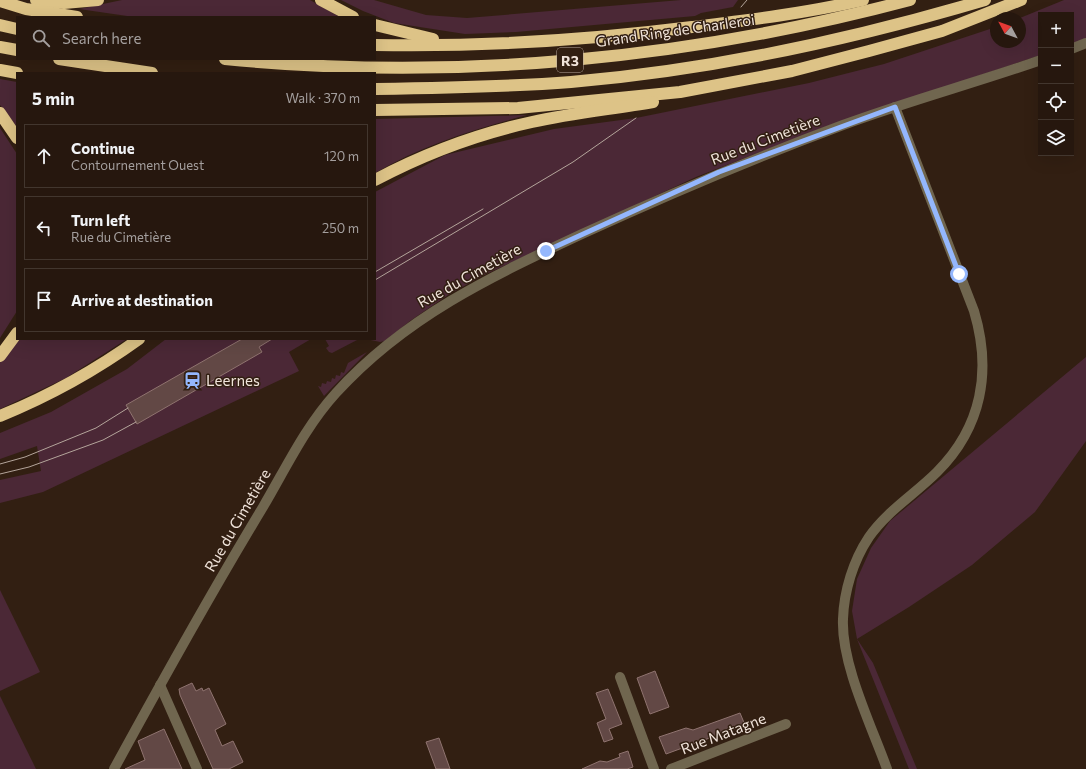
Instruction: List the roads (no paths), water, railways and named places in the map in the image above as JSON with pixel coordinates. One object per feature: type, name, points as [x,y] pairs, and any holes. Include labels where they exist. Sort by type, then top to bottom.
[{"type":"highway","points":[[36,0],[64,3],[98,0]]},
{"type":"highway","points":[[321,0],[351,16]]},
{"type":"highway","points":[[376,45],[519,42],[638,33],[785,14],[863,0]]},
{"type":"highway","name":"Grand Ring de Charleroi","points":[[240,60],[362,68],[464,66],[566,61],[666,50],[764,34],[844,17],[910,0]]},
{"type":"highway","name":"R3","points":[[376,88],[468,87],[563,82],[672,70],[849,38],[984,0]]},
{"type":"highway","points":[[376,110],[518,108],[680,92],[792,71],[869,51],[942,30],[1021,0]]},
{"type":"highway","points":[[0,1],[26,9],[71,16]]},
{"type":"highway","points":[[0,25],[16,29]]},
{"type":"highway","points":[[376,25],[454,44]]},
{"type":"highway","points":[[0,47],[16,50]]},
{"type":"highway","points":[[66,60],[145,72]]},
{"type":"highway","points":[[0,70],[16,73]]},
{"type":"highway","points":[[376,180],[434,152],[479,136],[531,122],[652,102],[680,92]]},
{"type":"highway","points":[[0,113],[16,137]]},
{"type":"highway","points":[[0,356],[16,334]]},
{"type":"highway","points":[[0,416],[73,381],[100,366],[138,340]]},
{"type":"street","points":[[1074,48],[1086,43]]},
{"type":"street","name":"Rue du Cimetière","points":[[118,767],[160,685],[233,557],[312,424],[336,393],[353,375],[396,337],[449,300],[483,282],[719,172],[895,107],[1038,61]]},
{"type":"street","points":[[887,769],[847,658],[843,620],[849,582],[854,565],[870,537],[898,506],[936,473],[963,439],[977,408],[984,368],[979,329],[974,311],[895,107]]},
{"type":"street","points":[[620,677],[654,769]]},
{"type":"street","points":[[160,685],[197,769]]},
{"type":"street","name":"Rue Matagne","points":[[671,769],[786,724]]},
{"type":"tram line","points":[[741,7],[747,0]]},
{"type":"tram line","points":[[376,279],[573,162],[636,118]]},
{"type":"tram line","points":[[376,271],[483,209]]},
{"type":"tram line","points":[[0,464],[25,457],[96,428],[128,408]]},
{"type":"tram line","points":[[0,474],[29,467],[103,440],[136,422]]},
{"type":"place","name":"Leernes","points":[[193,380]]}]
